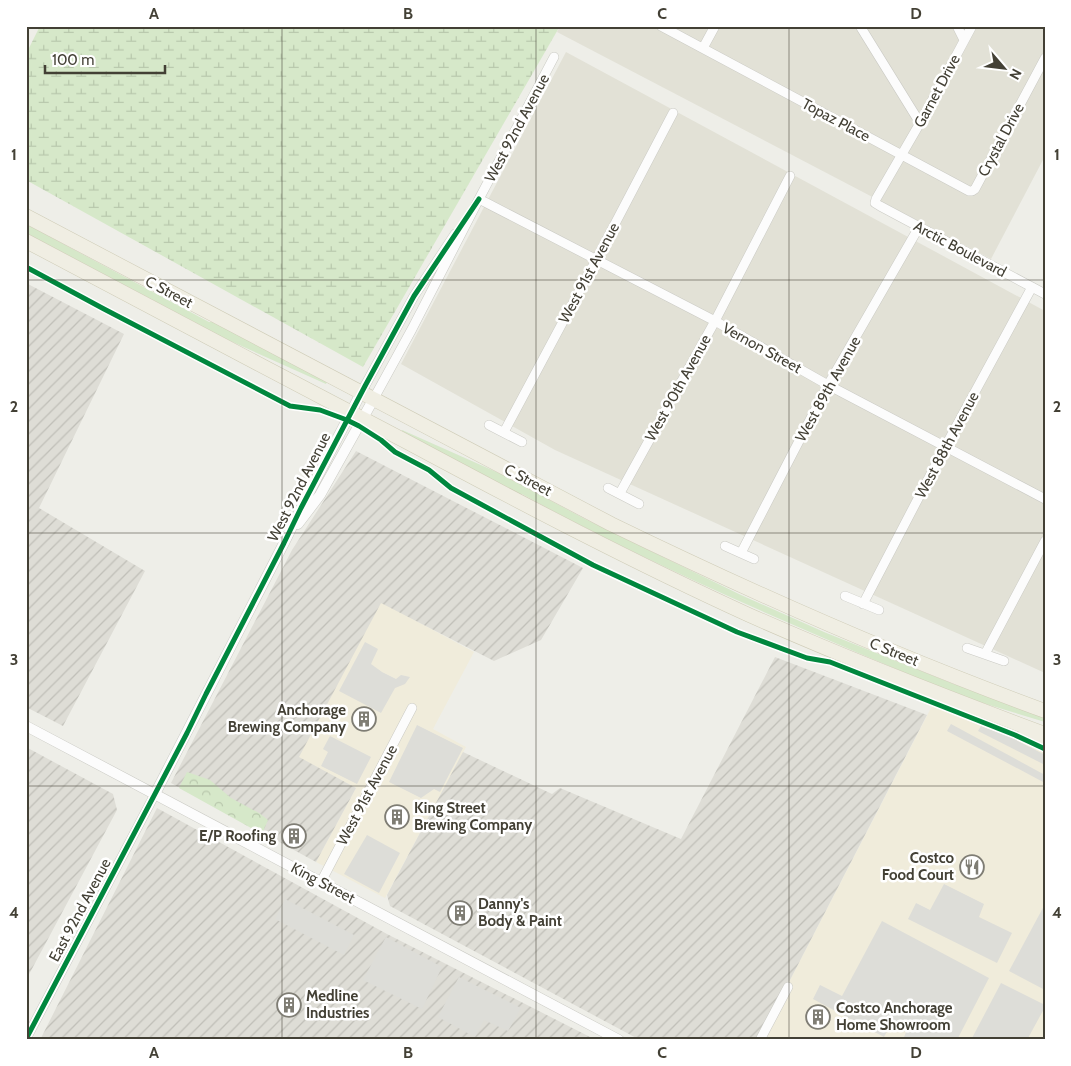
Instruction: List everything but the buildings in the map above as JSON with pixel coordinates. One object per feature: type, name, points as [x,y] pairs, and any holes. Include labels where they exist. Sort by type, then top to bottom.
[{"type":"main road","name":"C Street","points":[[26,216],[611,524],[690,563],[891,651],[1045,711]]},
{"type":"main road","name":"C Street","points":[[26,241],[617,552],[831,650],[930,691],[1045,734]]},
{"type":"main road","points":[[976,708],[1033,740],[1045,744]]},
{"type":"street","name":"Topaz Place","points":[[661,26],[969,191]]},
{"type":"street","points":[[703,48],[714,26]]},
{"type":"street","points":[[860,26],[920,123]]},
{"type":"street","points":[[957,26],[964,40]]},
{"type":"street","name":"Garnet Drive","points":[[876,203],[876,199],[920,123],[972,26]]},
{"type":"street","name":"West 92nd Avenue","points":[[367,396],[412,329],[478,198],[554,57]]},
{"type":"street","name":"Crystal Drive","points":[[969,191],[975,189],[1045,58]]},
{"type":"street","name":"West 91st Avenue","points":[[504,432],[673,113]]},
{"type":"street","name":"West 90th Avenue","points":[[620,493],[715,321],[790,176]]},
{"type":"street","name":"West 92nd Avenue","points":[[155,794],[284,543],[320,495],[414,296],[478,198]]},
{"type":"street","name":"Vernon Street","points":[[478,198],[715,321],[828,385],[1045,499]]},
{"type":"street","name":"Arctic Boulevard","points":[[876,203],[1045,294]]},
{"type":"street","name":"West 89th Avenue","points":[[741,553],[828,385],[919,227]]},
{"type":"street","name":"West 88th Avenue","points":[[863,604],[945,446],[1032,287]]},
{"type":"street","points":[[489,425],[522,442]]},
{"type":"street","points":[[608,488],[639,504]]},
{"type":"street","points":[[985,654],[1045,541]]},
{"type":"street","points":[[725,546],[754,559]]},
{"type":"street","points":[[845,596],[880,610]]},
{"type":"street","points":[[967,648],[1004,660]]},
{"type":"street","name":"West 91st Avenue","points":[[321,882],[412,708]]},
{"type":"street","name":"King Street","points":[[26,726],[619,1040]]},
{"type":"street","name":"East 92nd Avenue","points":[[26,1038],[155,794]]},
{"type":"street","points":[[760,1040],[788,988]]},
{"type":"shaded area","points":[[560,26],[1045,26],[1045,156],[991,259],[557,32]]},
{"type":"shaded area","points":[[566,52],[1045,311],[1045,673],[555,450],[401,364]]},
{"type":"shaded area","points":[[26,283],[124,334],[39,508],[145,571],[63,726],[26,707]]},
{"type":"shaded area","points":[[356,451],[583,568],[541,640],[494,661],[381,603],[299,757],[356,788],[316,862],[171,783],[292,550]]},
{"type":"shaded area","points":[[381,602],[474,652],[433,729],[466,747],[385,898],[316,862],[356,788],[298,757]]},
{"type":"shaded area","points":[[365,642],[378,649],[371,664],[396,679],[401,675],[410,677],[405,684],[395,688],[381,713],[339,691]]},
{"type":"shaded area","points":[[775,657],[927,715],[759,1040],[640,1040],[390,906],[387,895],[463,752],[552,794],[560,788],[681,839]]},
{"type":"shaded area","points":[[932,706],[1045,749],[1045,1040],[759,1040]]},
{"type":"shaded area","points":[[951,724],[1045,775],[1045,783],[947,731]]},
{"type":"shaded area","points":[[417,725],[463,748],[440,792],[434,789],[421,798],[389,782]]},
{"type":"shaded area","points":[[981,726],[1010,737],[1045,755],[1045,765],[978,731]]},
{"type":"shaded area","points":[[330,736],[371,757],[357,784],[321,766],[328,752],[323,749]]},
{"type":"shaded area","points":[[26,747],[113,794],[117,810],[26,980]]},
{"type":"shaded area","points":[[157,808],[387,934],[596,1040],[40,1040]]},
{"type":"shaded area","points":[[367,835],[400,853],[379,893],[344,874]]},
{"type":"shaded area","points":[[944,884],[984,904],[979,917],[1012,933],[997,963],[908,919],[916,903],[930,910]]},
{"type":"shaded area","points":[[285,899],[354,935],[344,955],[275,919]]},
{"type":"shaded area","points":[[1045,904],[1045,990],[1009,971]]},
{"type":"shaded area","points":[[882,921],[989,978],[957,1040],[903,1040],[906,1032],[891,1024],[884,1037],[813,999],[820,985],[842,996]]},
{"type":"shaded area","points":[[386,937],[442,967],[422,1009],[363,980]]},
{"type":"shaded area","points":[[459,977],[521,1008],[508,1031],[484,1020],[475,1037],[438,1017]]},
{"type":"shaded area","points":[[1001,983],[1045,1005],[1045,1007],[1027,1040],[971,1040]]},
{"type":"green space","points":[[40,26],[560,26],[363,367],[26,180],[26,54]]},
{"type":"green space","points":[[26,224],[209,322],[213,322],[327,381],[326,384],[217,335],[26,233]]},
{"type":"green space","points":[[402,430],[501,474],[585,519],[741,595],[824,632],[956,685],[958,684],[1045,717],[1045,722],[963,697],[714,589],[564,517],[402,433]]},
{"type":"green space","points":[[187,772],[210,780],[231,798],[268,820],[262,834],[179,788]]},
{"type":"cycle path","points":[[26,1039],[187,733],[365,386],[414,296],[479,199]]},
{"type":"cycle path","points":[[26,267],[290,406],[320,410],[359,426],[381,440],[395,452],[429,470],[451,488],[593,565],[737,632],[807,658],[830,662],[1015,735],[1045,749]]},
{"type":"place","name":"Anchorage Brewing Company","points":[[364,719]]},
{"type":"place","name":"King Street Brewing Company","points":[[397,817]]},
{"type":"place","name":"E/P Roofing","points":[[294,836]]},
{"type":"place","name":"Costco Food Court","points":[[972,867]]},
{"type":"place","name":"Danny's Body & Paint","points":[[460,913]]},
{"type":"place","name":"Medline Industries","points":[[289,1005]]},
{"type":"place","name":"Costco Anchorage Home Showroom","points":[[818,1017]]}]
